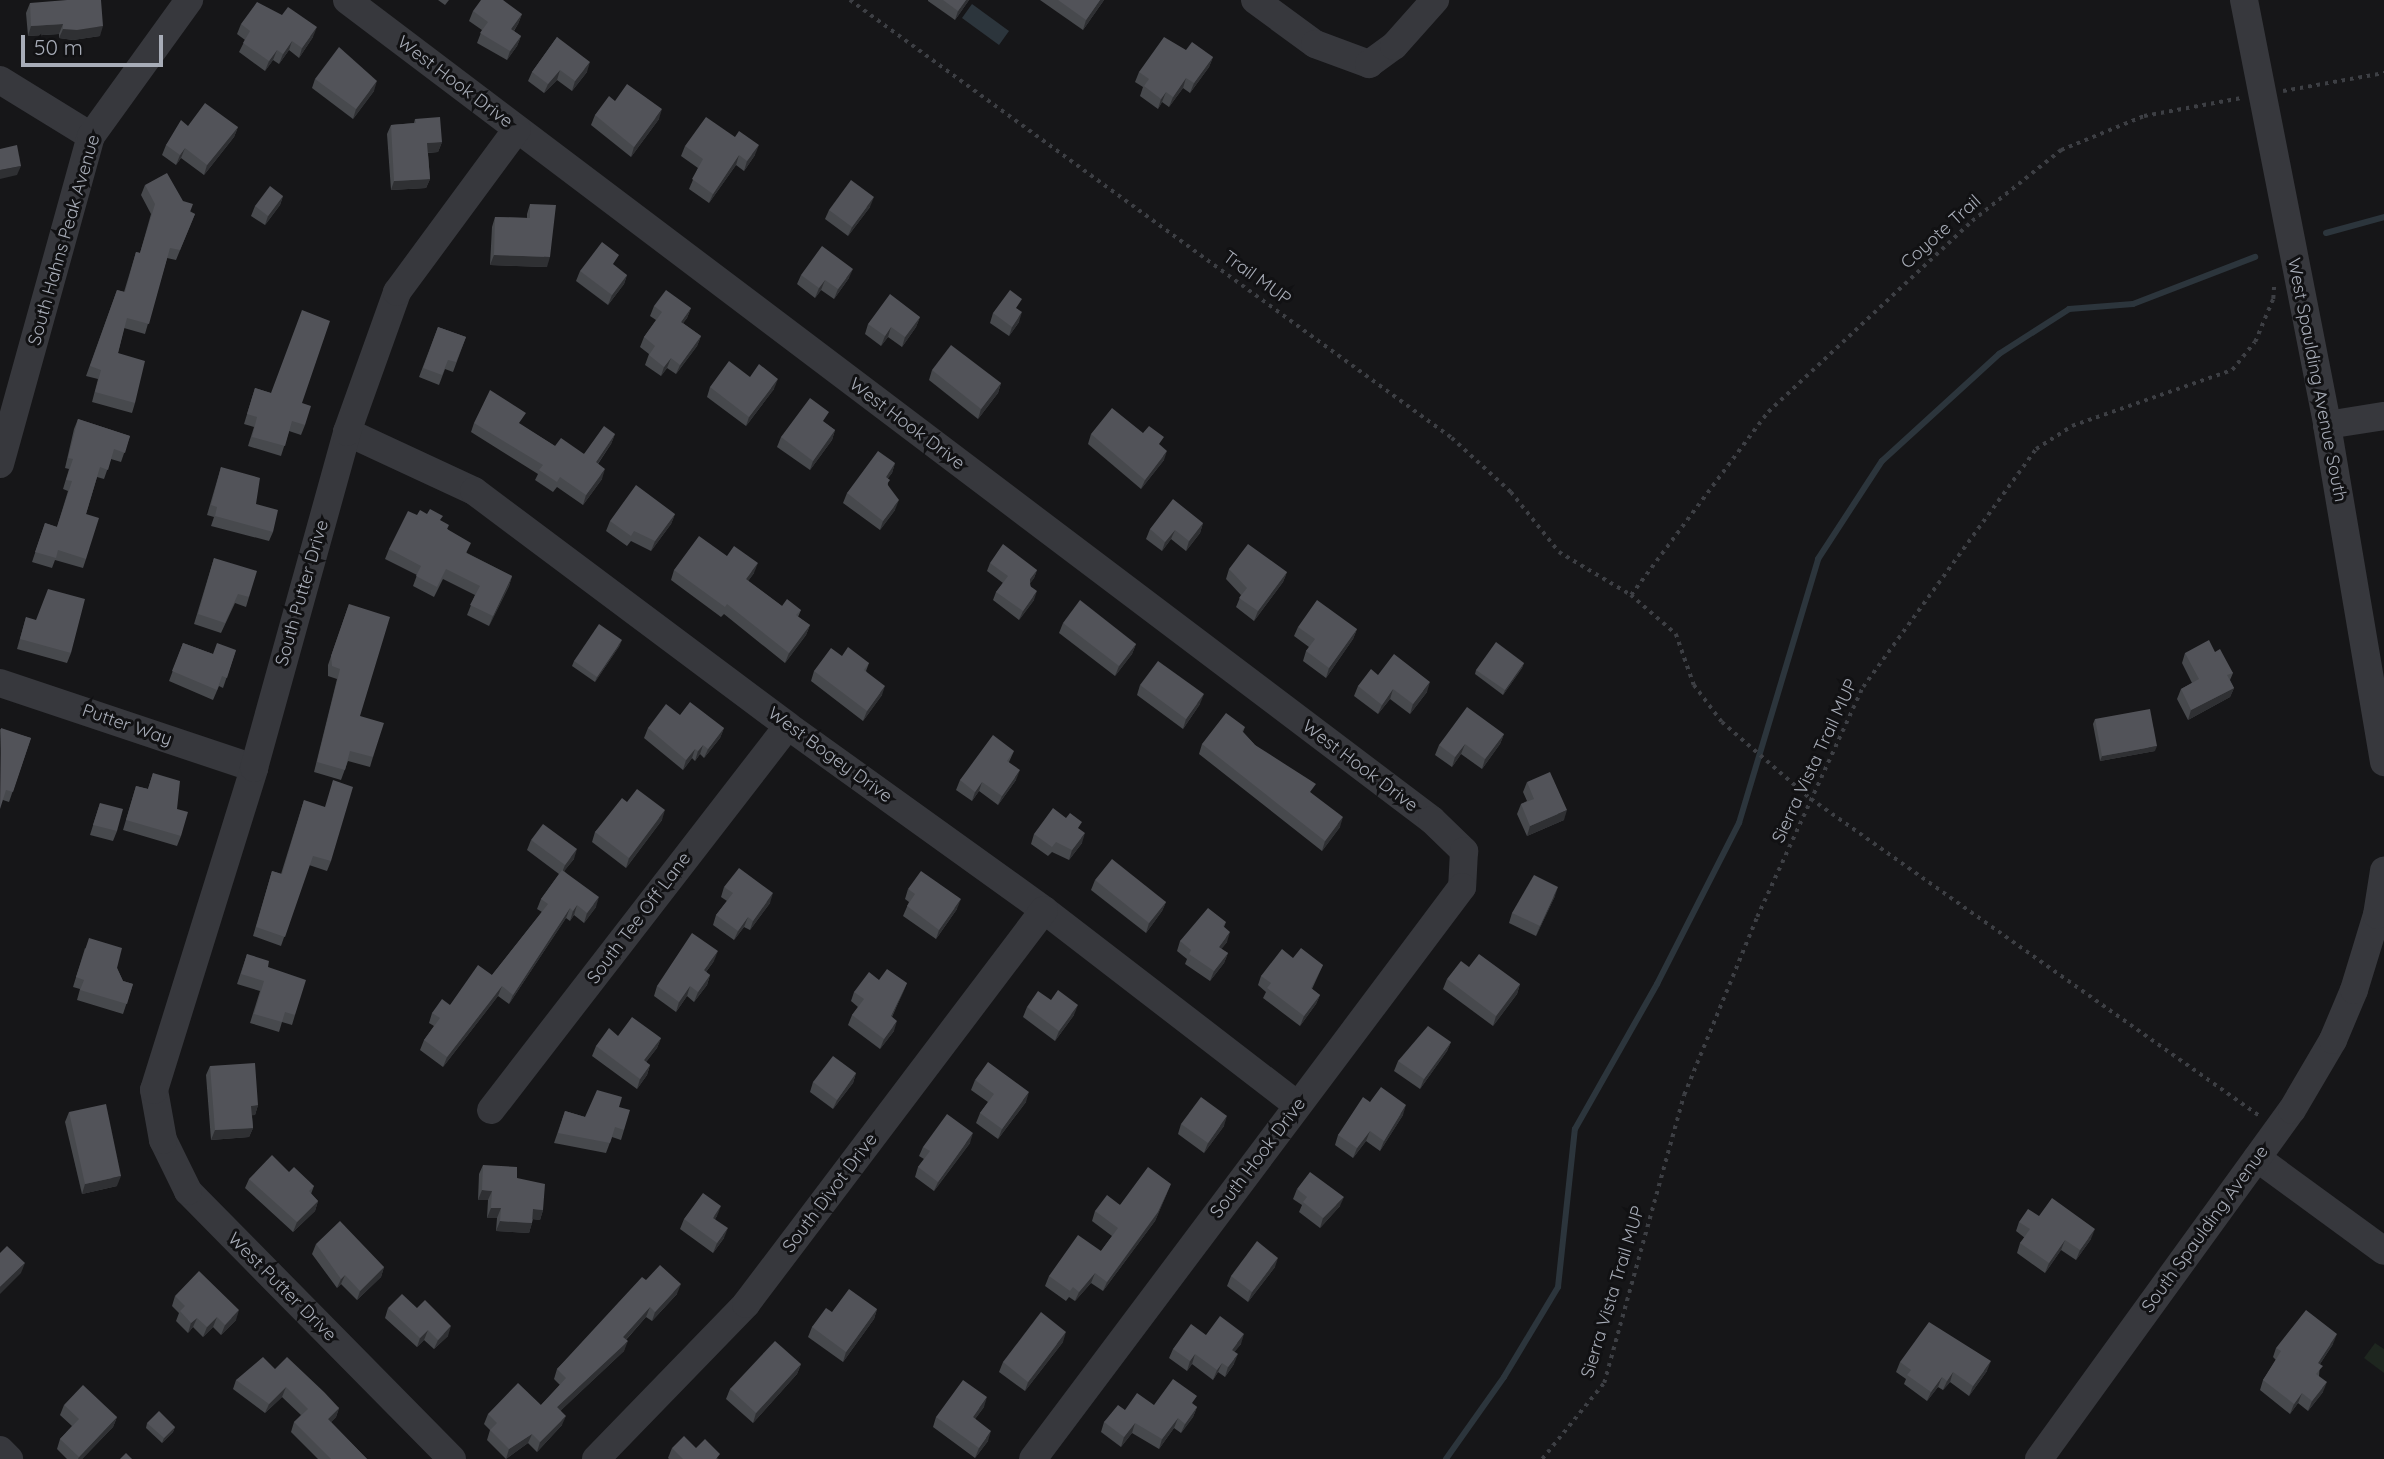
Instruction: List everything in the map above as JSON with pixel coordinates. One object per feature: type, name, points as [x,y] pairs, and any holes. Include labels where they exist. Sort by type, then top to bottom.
[{"type":"street","name":"South Hahns Peak Avenue","points":[[0,464],[91,136],[189,0]]},
{"type":"street","name":"West Hook Drive","points":[[347,0],[1432,820],[1464,851]]},
{"type":"street","points":[[1255,0],[1315,44],[1368,64],[1394,46],[1435,0]]},
{"type":"street","name":"West Spaulding Avenue South","points":[[2244,0],[2250,101],[2327,425],[2384,762]]},
{"type":"street","points":[[0,80],[91,136]]},
{"type":"street","name":"South Putter Drive","points":[[153,1090],[254,768],[347,432],[397,292],[517,129]]},
{"type":"street","points":[[2327,425],[2384,416]]},
{"type":"street","name":"West Bogey Drive","points":[[347,432],[474,491],[788,726],[1044,910],[1297,1105]]},
{"type":"street","name":"Putter Way","points":[[0,683],[254,768]]},
{"type":"street","name":"South Tee Off Lane","points":[[491,1110],[788,726]]},
{"type":"street","name":"South Hook Drive","points":[[1033,1459],[1462,887],[1464,851]]},
{"type":"street","name":"South Spaulding Avenue","points":[[2039,1459],[2257,1158],[2333,1040],[2354,990],[2377,915],[2384,871]]},
{"type":"street","name":"South Divot Drive","points":[[596,1459],[746,1304],[1044,910]]},
{"type":"street","name":"West Putter Drive","points":[[153,1090],[163,1140],[188,1191],[452,1459]]},
{"type":"street","points":[[2257,1158],[2384,1251]]},
{"type":"street","points":[[0,1450],[9,1459]]},
{"type":"path","name":"Trail MUP","points":[[850,0],[1452,438],[1511,492],[1559,552],[1631,595],[1676,634],[1694,685],[1722,722],[1811,799],[2271,1124]]},
{"type":"path","name":"Coyote Trail","points":[[1631,595],[1768,412],[1972,221],[2062,150],[2144,116],[2250,101],[2384,73]]},
{"type":"path","name":"Sierra Vista Trail MUP","points":[[1542,1459],[1604,1383],[1684,1095],[1811,799],[1863,687],[2036,449],[2072,426],[2232,370],[2255,342],[2273,299],[2275,276]]},
{"type":"shaded area","points":[[972,4],[1009,31],[999,45],[962,18]]},
{"type":"shaded area","points":[[2375,1343],[2384,1349],[2384,1373],[2364,1358]]},
{"type":"building","points":[[101,0],[103,26],[77,30],[63,29],[63,24],[31,26],[30,3]]},
{"type":"building","points":[[481,0],[503,0],[522,14],[511,29],[521,36],[510,51],[480,33],[488,22],[473,11]]},
{"type":"building","points":[[943,0],[966,0],[958,11]]},
{"type":"building","points":[[1058,0],[1100,0],[1086,20]]},
{"type":"building","points":[[257,2],[282,15],[288,7],[317,27],[302,48],[292,41],[283,54],[277,50],[269,61],[243,43],[250,31],[241,24]]},
{"type":"building","points":[[557,37],[590,62],[575,81],[560,70],[548,84],[532,72]]},
{"type":"building","points":[[1164,37],[1186,50],[1192,42],[1213,57],[1194,83],[1186,78],[1173,97],[1166,92],[1161,99],[1144,86],[1149,79],[1139,72]]},
{"type":"building","points":[[339,47],[377,81],[356,109],[315,79]]},
{"type":"building","points":[[627,84],[662,109],[634,147],[595,115],[609,96],[615,101]]},
{"type":"building","points":[[205,103],[238,127],[207,165],[185,148],[180,155],[166,145],[181,120],[188,126]]},
{"type":"building","points":[[440,117],[442,142],[427,143],[430,179],[394,181],[391,125]]},
{"type":"building","points":[[706,117],[735,137],[739,131],[759,145],[747,161],[739,155],[713,194],[692,179],[703,159],[685,146]]},
{"type":"building","points":[[17,145],[21,166],[0,170],[0,149]]},
{"type":"building","points":[[167,173],[183,201],[193,204],[190,212],[195,214],[180,250],[170,248],[149,324],[127,318],[118,353],[145,361],[135,403],[95,392],[101,370],[90,366],[117,290],[125,292],[136,252],[140,253],[155,204],[145,185]]},
{"type":"building","points":[[851,180],[874,197],[852,227],[829,210]]},
{"type":"building","points":[[270,186],[283,196],[268,216],[255,206]]},
{"type":"building","points":[[530,204],[556,205],[550,257],[494,255],[495,217],[530,218]]},
{"type":"building","points":[[602,242],[619,255],[613,264],[627,275],[612,295],[580,271]]},
{"type":"building","points":[[822,246],[853,269],[838,289],[825,280],[819,288],[801,275]]},
{"type":"building","points":[[666,290],[691,308],[681,322],[701,336],[680,365],[671,358],[664,367],[649,355],[655,346],[644,337],[662,312],[654,306]]},
{"type":"building","points":[[1010,290],[1022,299],[1016,308],[1022,312],[1012,327],[993,313]]},
{"type":"building","points":[[890,294],[920,317],[905,337],[891,327],[885,336],[868,324]]},
{"type":"building","points":[[302,310],[330,321],[302,403],[311,406],[305,425],[292,421],[285,446],[252,437],[257,417],[247,414],[255,388],[271,393]]},
{"type":"building","points":[[438,327],[466,337],[456,362],[448,360],[442,375],[423,368]]},
{"type":"building","points":[[951,345],[1001,383],[981,409],[932,370]]},
{"type":"building","points":[[729,361],[750,377],[759,364],[778,379],[749,417],[710,387]]},
{"type":"building","points":[[490,390],[526,413],[519,423],[555,446],[561,438],[584,454],[604,426],[615,434],[596,462],[605,469],[586,495],[560,477],[557,482],[539,470],[543,465],[474,423]]},
{"type":"building","points":[[810,398],[829,412],[823,421],[835,430],[813,461],[781,437]]},
{"type":"building","points":[[1112,408],[1143,433],[1149,426],[1164,437],[1159,444],[1167,451],[1145,480],[1091,434]]},
{"type":"building","points":[[78,419],[130,436],[125,453],[114,449],[108,470],[100,467],[86,514],[99,518],[86,559],[58,550],[56,558],[35,552],[45,523],[57,527],[72,481],[66,480],[73,459],[68,458]]},
{"type":"building","points":[[878,451],[895,463],[886,477],[890,480],[887,484],[899,500],[883,521],[847,493]]},
{"type":"building","points":[[221,467],[260,478],[256,504],[278,510],[273,532],[215,516],[217,507],[211,505]]},
{"type":"building","points":[[636,485],[675,514],[655,541],[634,531],[631,536],[610,521]]},
{"type":"building","points":[[1173,499],[1203,523],[1189,541],[1175,530],[1165,542],[1150,529]]},
{"type":"building","points":[[430,509],[443,516],[440,520],[449,525],[447,529],[471,543],[466,553],[512,576],[493,616],[470,605],[480,586],[446,569],[437,587],[416,576],[421,566],[389,549],[408,511],[417,515],[420,510],[427,514]]},
{"type":"building","points":[[699,536],[727,556],[734,546],[758,563],[746,579],[782,606],[787,599],[801,610],[796,615],[810,625],[789,653],[727,604],[725,607],[674,570]]},
{"type":"building","points":[[1003,544],[1037,570],[1030,579],[1030,586],[1037,591],[1023,611],[996,592],[1008,576],[990,563]]},
{"type":"building","points":[[1248,544],[1287,572],[1258,611],[1239,598],[1247,588],[1229,569]]},
{"type":"building","points":[[214,558],[257,571],[249,597],[238,594],[225,623],[198,614]]},
{"type":"building","points":[[48,589],[85,599],[71,653],[20,639],[26,617],[36,620]]},
{"type":"building","points":[[1080,600],[1136,644],[1119,666],[1063,623]]},
{"type":"building","points":[[1317,600],[1357,629],[1329,668],[1306,651],[1315,639],[1298,627]]},
{"type":"building","points":[[349,604],[390,617],[360,716],[384,723],[373,757],[350,751],[345,770],[317,762],[340,669],[332,666],[331,656]]},
{"type":"building","points":[[599,624],[622,640],[597,677],[574,661]]},
{"type":"building","points":[[2209,640],[2215,652],[2220,649],[2233,673],[2227,675],[2234,688],[2191,710],[2181,689],[2199,679],[2185,653]]},
{"type":"building","points":[[1496,642],[1524,663],[1505,690],[1476,670]]},
{"type":"building","points":[[183,643],[213,654],[217,643],[236,650],[227,678],[222,676],[217,690],[172,671]]},
{"type":"building","points":[[848,647],[869,663],[864,670],[885,686],[867,711],[814,671],[831,648],[842,656]]},
{"type":"building","points":[[1394,654],[1430,682],[1413,704],[1393,689],[1382,705],[1358,686],[1371,669],[1378,675]]},
{"type":"building","points":[[1158,661],[1204,694],[1186,719],[1140,685]]},
{"type":"building","points":[[690,702],[724,728],[708,749],[703,745],[698,751],[695,749],[686,760],[648,728],[666,704],[680,715]]},
{"type":"building","points":[[1467,707],[1504,734],[1485,759],[1465,744],[1455,757],[1439,745]]},
{"type":"building","points":[[2150,709],[2157,746],[2102,756],[2095,719]]},
{"type":"building","points":[[1226,713],[1245,727],[1242,731],[1255,745],[1316,784],[1310,792],[1343,817],[1325,841],[1202,744]]},
{"type":"building","points":[[1,728],[31,738],[13,792],[6,790],[0,809]]},
{"type":"building","points":[[993,735],[1014,751],[1007,761],[1020,770],[1002,796],[982,782],[975,792],[960,780]]},
{"type":"building","points":[[1550,772],[1567,810],[1530,826],[1521,804],[1534,799],[1527,782]]},
{"type":"building","points":[[153,773],[180,781],[177,809],[188,812],[181,836],[126,820],[136,786],[148,789]]},
{"type":"building","points":[[333,780],[353,787],[331,861],[313,856],[285,937],[256,927],[272,871],[282,874],[304,800],[325,807]]},
{"type":"building","points":[[637,789],[665,810],[629,858],[595,832],[622,798],[627,802]]},
{"type":"building","points":[[100,803],[123,809],[117,831],[93,825]]},
{"type":"building","points":[[1053,808],[1066,818],[1070,813],[1082,822],[1078,828],[1085,833],[1072,850],[1056,842],[1052,847],[1034,834]]},
{"type":"building","points":[[543,824],[577,849],[565,865],[531,840]]},
{"type":"building","points":[[1112,859],[1166,902],[1149,923],[1095,880]]},
{"type":"building","points":[[739,868],[773,893],[753,921],[748,917],[738,931],[716,915],[733,893],[724,887]]},
{"type":"building","points":[[562,870],[599,897],[587,913],[577,905],[573,911],[570,908],[513,995],[502,986],[447,1057],[424,1040],[440,1018],[432,1013],[442,999],[450,1005],[478,965],[492,975],[548,904],[541,899]]},
{"type":"building","points":[[921,871],[961,899],[939,930],[907,906],[915,894],[908,889]]},
{"type":"building","points":[[1534,875],[1558,887],[1540,926],[1512,913]]},
{"type":"building","points":[[1208,908],[1226,922],[1223,926],[1230,932],[1219,947],[1228,953],[1214,971],[1189,954],[1191,950],[1180,941]]},
{"type":"building","points":[[692,933],[718,951],[704,970],[710,975],[698,992],[690,986],[679,1002],[657,986]]},
{"type":"building","points":[[89,938],[122,948],[117,968],[123,981],[133,984],[127,1004],[80,990],[84,980],[76,977]]},
{"type":"building","points":[[1301,948],[1323,965],[1311,988],[1320,995],[1304,1016],[1267,988],[1271,983],[1261,976],[1282,949],[1293,958]]},
{"type":"building","points":[[247,954],[269,961],[268,967],[306,980],[295,1015],[285,1012],[282,1022],[254,1014],[264,981],[241,974]]},
{"type":"building","points":[[1479,954],[1520,984],[1496,1016],[1447,979],[1461,961],[1469,967]]},
{"type":"building","points":[[887,969],[907,983],[891,1016],[897,1021],[884,1039],[852,1015],[864,999],[854,992],[869,972],[879,980]]},
{"type":"building","points":[[1058,990],[1078,1005],[1059,1031],[1027,1007],[1038,991],[1051,1000]]},
{"type":"building","points":[[632,1017],[661,1038],[644,1060],[650,1065],[640,1079],[596,1046],[609,1028],[618,1036]]},
{"type":"building","points":[[1428,1026],[1451,1042],[1424,1079],[1398,1061]]},
{"type":"building","points":[[833,1056],[856,1073],[837,1100],[813,1082]]},
{"type":"building","points":[[988,1062],[1029,1092],[1002,1129],[980,1113],[994,1094],[975,1080]]},
{"type":"building","points":[[255,1063],[258,1105],[251,1106],[253,1128],[215,1130],[210,1066]]},
{"type":"building","points":[[1381,1087],[1406,1105],[1384,1141],[1370,1131],[1357,1148],[1338,1135],[1363,1097],[1370,1102]]},
{"type":"building","points":[[597,1090],[622,1097],[619,1107],[630,1110],[624,1130],[615,1127],[610,1143],[558,1133],[565,1111],[585,1117]]},
{"type":"building","points":[[1201,1097],[1227,1116],[1208,1143],[1181,1124]]},
{"type":"building","points":[[106,1104],[121,1176],[85,1184],[69,1112]]},
{"type":"building","points":[[947,1114],[973,1133],[938,1182],[918,1167],[930,1151],[923,1147]]},
{"type":"building","points":[[272,1155],[289,1172],[294,1167],[314,1186],[309,1191],[318,1201],[297,1222],[249,1179]]},
{"type":"building","points":[[483,1165],[517,1167],[517,1178],[545,1184],[543,1210],[533,1209],[532,1223],[500,1221],[501,1208],[491,1208],[492,1191],[482,1190]]},
{"type":"building","points":[[1148,1167],[1171,1184],[1158,1212],[1107,1282],[1095,1273],[1079,1292],[1073,1287],[1070,1291],[1049,1276],[1078,1235],[1101,1251],[1118,1228],[1095,1211],[1107,1195],[1120,1205]]},
{"type":"building","points":[[1310,1172],[1344,1197],[1323,1218],[1303,1202],[1307,1197],[1297,1189]]},
{"type":"building","points":[[703,1193],[721,1206],[713,1218],[728,1228],[717,1243],[684,1219]]},
{"type":"building","points":[[2052,1198],[2095,1229],[2080,1250],[2065,1240],[2049,1263],[2020,1243],[2030,1229],[2019,1222],[2028,1209],[2039,1216]]},
{"type":"building","points":[[340,1221],[384,1267],[360,1291],[345,1275],[341,1279],[316,1244]]},
{"type":"building","points":[[1257,1241],[1278,1258],[1252,1292],[1231,1276]]},
{"type":"building","points":[[7,1246],[25,1263],[0,1287],[0,1253]]},
{"type":"building","points":[[660,1265],[681,1284],[655,1312],[650,1307],[623,1337],[628,1341],[557,1407],[566,1416],[540,1442],[532,1434],[509,1449],[490,1430],[497,1423],[488,1414],[518,1383],[541,1405],[566,1378],[557,1369],[642,1277],[646,1280]]},
{"type":"building","points":[[199,1271],[239,1310],[225,1325],[217,1317],[207,1327],[197,1318],[191,1323],[180,1311],[185,1306],[175,1296]]},
{"type":"building","points":[[849,1289],[877,1309],[846,1352],[812,1327],[826,1308],[832,1312]]},
{"type":"building","points":[[402,1294],[417,1308],[425,1300],[451,1326],[438,1340],[428,1330],[420,1338],[388,1308]]},
{"type":"building","points":[[2306,1310],[2337,1334],[2318,1363],[2323,1366],[2316,1374],[2327,1382],[2312,1401],[2302,1393],[2294,1404],[2263,1380],[2281,1351],[2276,1348]]},
{"type":"building","points":[[1041,1312],[1066,1332],[1028,1382],[1003,1362]]},
{"type":"building","points":[[1220,1316],[1244,1334],[1232,1350],[1238,1354],[1228,1367],[1222,1363],[1217,1370],[1195,1354],[1190,1361],[1173,1349],[1191,1324],[1206,1335]]},
{"type":"building","points":[[1929,1322],[1991,1361],[1973,1386],[1953,1372],[1947,1381],[1942,1377],[1931,1392],[1907,1375],[1911,1370],[1900,1362]]},
{"type":"building","points":[[775,1341],[801,1364],[756,1413],[730,1389]]},
{"type":"building","points":[[263,1357],[275,1369],[287,1357],[324,1392],[339,1408],[328,1419],[367,1459],[331,1459],[294,1422],[308,1409],[286,1387],[269,1404],[236,1380]]},
{"type":"building","points":[[1173,1379],[1197,1396],[1192,1403],[1197,1407],[1185,1424],[1178,1418],[1162,1439],[1135,1423],[1124,1437],[1104,1422],[1118,1405],[1125,1410],[1137,1393],[1154,1405]]},
{"type":"building","points":[[963,1380],[987,1397],[973,1417],[991,1431],[979,1448],[936,1417]]},
{"type":"building","points":[[83,1385],[117,1417],[79,1457],[60,1439],[79,1419],[64,1405]]},
{"type":"building","points":[[159,1411],[175,1427],[164,1438],[147,1423]]},
{"type":"building","points":[[684,1436],[696,1448],[705,1439],[720,1454],[716,1459],[683,1459],[672,1448]]},
{"type":"building","points":[[126,1453],[132,1459],[120,1459]]},
{"type":"waterway","points":[[2326,233],[2384,217]]},
{"type":"waterway","points":[[1446,1459],[1504,1377],[1558,1287],[1575,1129],[1657,984],[1739,823],[1818,559],[1882,461],[1999,354],[2069,309],[2133,304],[2255,257]]}]
